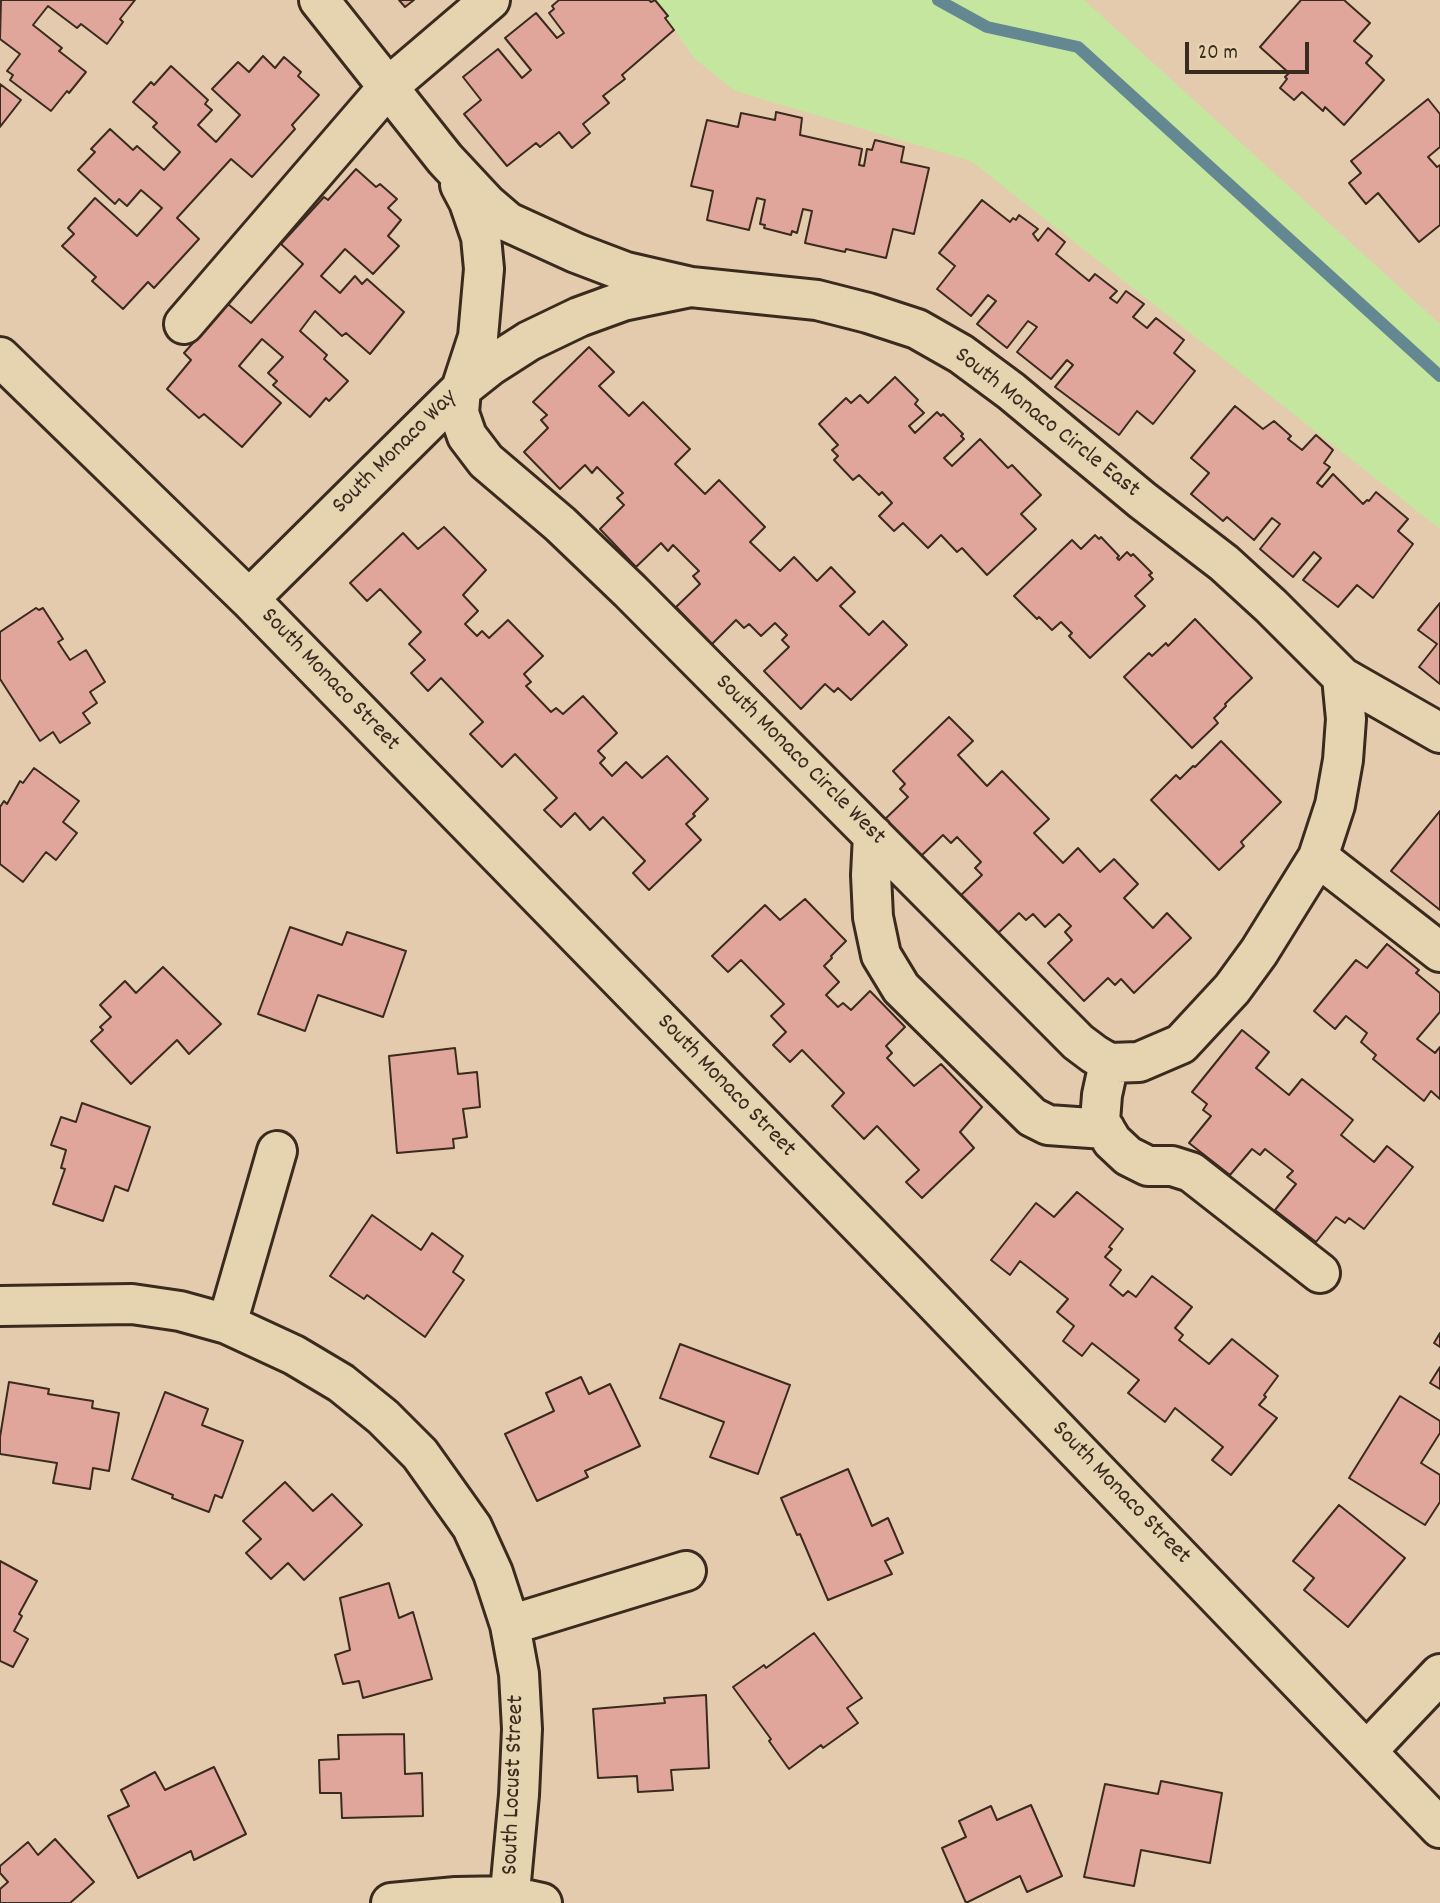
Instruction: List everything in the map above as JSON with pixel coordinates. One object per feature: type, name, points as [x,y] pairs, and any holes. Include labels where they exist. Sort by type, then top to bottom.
[{"type":"street","name":"South Monaco Way","points":[[319,0],[446,159],[487,204],[508,222],[626,272],[691,287]]},
{"type":"street","points":[[184,324],[388,87],[490,0]]},
{"type":"street","name":"South Monaco Way","points":[[249,598],[461,389],[478,337],[484,269],[481,237],[470,202],[446,159]]},
{"type":"street","points":[[461,389],[489,366],[530,341],[579,317],[623,301],[691,287]]},
{"type":"street","name":"South Monaco Circle East","points":[[691,287],[756,292],[830,303],[917,329],[961,354],[1224,563],[1342,677],[1440,733]]},
{"type":"street","name":"South Monaco Street","points":[[0,357],[249,598],[1440,1828]]},
{"type":"street","name":"South Monaco Circle West","points":[[461,389],[459,413],[467,436],[486,461],[560,524],[630,591],[1078,1042],[1110,1063]]},
{"type":"street","points":[[1320,1273],[1191,1172],[1172,1166],[1148,1167],[1128,1156],[1112,1141],[1100,1121],[1101,1096],[1110,1063],[1139,1062],[1181,1044],[1201,1024],[1259,952],[1318,857],[1335,805],[1343,760],[1346,719],[1342,677]]},
{"type":"street","points":[[873,835],[873,917],[881,955],[901,988],[1032,1117],[1048,1125],[1105,1129]]},
{"type":"street","points":[[1318,857],[1440,952]]},
{"type":"street","points":[[227,1324],[277,1151]]},
{"type":"street","name":"South Locust Street","points":[[0,1306],[132,1304],[180,1311],[227,1324],[294,1355],[341,1383],[383,1417],[420,1454],[471,1527],[493,1573],[510,1625],[519,1674],[522,1728],[520,1901]]},
{"type":"street","points":[[510,1625],[686,1571]]},
{"type":"street","points":[[1367,1751],[1440,1674]]},
{"type":"street","points":[[391,1903],[456,1897],[520,1901]]},
{"type":"green space","points":[[653,0],[1084,0],[1440,324],[1440,529],[971,161],[735,91],[695,59]]},
{"type":"building","points":[[1,0],[135,0],[120,19],[123,22],[107,44],[81,24],[77,28],[48,6],[33,25],[62,48],[59,51],[86,72],[51,111],[10,80],[13,75],[7,71],[20,54],[0,39]]},
{"type":"building","points":[[399,0],[414,0],[405,7]]},
{"type":"building","points":[[559,0],[655,0],[668,16],[665,18],[674,30],[622,75],[625,79],[603,96],[609,103],[583,124],[590,133],[572,148],[559,132],[540,147],[536,143],[507,166],[464,114],[481,100],[463,77],[498,49],[522,78],[531,70],[505,38],[536,13],[557,38],[564,33],[549,13]]},
{"type":"building","points":[[1301,0],[1344,0],[1370,23],[1354,41],[1372,56],[1366,63],[1384,80],[1344,125],[1325,107],[1323,111],[1302,92],[1294,100],[1280,88],[1289,73],[1260,47]]},
{"type":"building","points":[[263,56],[275,68],[284,57],[301,72],[298,76],[319,95],[292,125],[295,129],[252,177],[231,159],[177,218],[199,239],[154,288],[148,282],[123,309],[92,281],[96,277],[62,246],[74,234],[68,228],[95,198],[137,236],[162,208],[141,190],[127,206],[119,199],[115,204],[78,170],[95,152],[91,149],[110,129],[133,150],[137,146],[164,170],[180,152],[153,127],[157,123],[133,102],[151,82],[154,85],[171,66],[208,100],[205,104],[212,110],[198,125],[216,142],[240,115],[212,89],[238,62],[249,72]]},
{"type":"building","points":[[0,84],[21,100],[0,127]]},
{"type":"building","points":[[1428,99],[1440,114],[1440,147],[1428,157],[1437,167],[1440,165],[1440,225],[1419,242],[1378,193],[1366,204],[1349,183],[1361,173],[1351,161]]},
{"type":"building","points":[[776,112],[802,118],[800,135],[862,149],[859,165],[864,166],[867,149],[872,150],[875,140],[904,147],[901,162],[929,168],[914,234],[893,229],[886,258],[805,243],[812,211],[803,209],[797,233],[792,231],[791,235],[764,228],[765,225],[760,224],[765,200],[757,198],[749,230],[707,220],[713,191],[691,186],[707,120],[738,127],[741,113],[775,120]]},
{"type":"building","points":[[356,169],[376,187],[380,184],[397,199],[388,208],[401,220],[388,236],[399,246],[373,274],[345,249],[321,276],[340,293],[355,276],[362,284],[367,279],[404,312],[370,354],[346,333],[342,336],[315,311],[300,331],[327,355],[324,359],[348,381],[329,401],[326,398],[310,417],[273,385],[277,381],[268,373],[283,357],[262,339],[239,366],[281,403],[242,447],[204,414],[199,418],[167,389],[191,360],[184,353],[228,304],[251,323],[303,264],[281,244],[324,197],[328,200]]},
{"type":"building","points":[[982,200],[1010,222],[1013,218],[1016,220],[1019,215],[1038,229],[1033,234],[1038,241],[1048,228],[1065,242],[1056,254],[1089,281],[1095,274],[1117,291],[1110,298],[1117,303],[1126,291],[1144,304],[1133,317],[1147,328],[1156,318],[1184,340],[1174,353],[1195,371],[1153,424],[1137,411],[1119,435],[1055,387],[1073,365],[1067,360],[1051,379],[1017,352],[1037,327],[1028,321],[1007,348],[977,324],[996,301],[988,295],[971,316],[937,289],[955,266],[939,253]]},
{"type":"building","points":[[589,347],[614,372],[599,386],[629,416],[643,402],[690,449],[675,464],[705,494],[719,480],[765,527],[750,542],[780,571],[794,557],[817,581],[831,567],[855,592],[840,606],[869,635],[883,621],[907,645],[851,700],[838,688],[834,692],[825,684],[801,709],[764,671],[789,647],[782,640],[787,635],[775,623],[761,636],[749,624],[744,628],[736,620],[712,644],[676,607],[700,584],[693,576],[699,571],[673,545],[668,551],[661,543],[636,567],[600,529],[624,505],[617,498],[623,493],[597,467],[592,473],[585,465],[560,489],[524,452],[548,428],[541,420],[547,415],[533,402]]},
{"type":"building","points":[[895,377],[918,400],[915,404],[924,413],[909,426],[915,433],[937,412],[941,416],[943,414],[963,434],[961,436],[964,439],[944,458],[952,466],[980,439],[1008,468],[1012,465],[1041,495],[1021,514],[1036,529],[987,575],[962,548],[957,552],[941,535],[928,548],[903,523],[894,531],[879,516],[892,503],[882,492],[879,495],[859,475],[853,480],[834,460],[838,456],[832,450],[838,445],[819,424],[846,398],[851,403],[860,395],[868,403]]},
{"type":"building","points":[[1235,406],[1263,429],[1274,421],[1291,436],[1288,439],[1302,450],[1316,435],[1333,450],[1324,463],[1330,467],[1317,483],[1322,487],[1333,474],[1363,504],[1376,492],[1408,519],[1398,531],[1413,544],[1373,598],[1357,585],[1338,607],[1303,580],[1321,558],[1314,552],[1293,577],[1260,549],[1280,524],[1272,518],[1254,540],[1227,517],[1223,521],[1191,494],[1209,473],[1191,458]]},
{"type":"building","points":[[444,527],[486,570],[463,595],[478,611],[465,624],[477,636],[482,631],[489,638],[508,620],[543,656],[524,674],[531,682],[526,686],[551,712],[556,708],[563,714],[583,696],[617,733],[598,751],[605,758],[600,763],[612,776],[626,762],[642,778],[667,756],[708,799],[686,824],[701,840],[649,890],[633,873],[645,861],[603,817],[590,830],[575,813],[561,827],[544,810],[557,798],[515,754],[502,767],[470,734],[483,722],[441,678],[428,691],[411,673],[425,660],[409,644],[421,632],[380,589],[367,601],[350,583],[403,533],[418,549]]},
{"type":"building","points":[[1095,535],[1099,539],[1101,537],[1119,556],[1119,560],[1127,552],[1131,556],[1133,554],[1152,573],[1149,575],[1153,579],[1135,596],[1145,606],[1090,658],[1069,636],[1072,633],[1061,622],[1052,630],[1014,596],[1072,540],[1081,549]]},
{"type":"building","points":[[1440,603],[1440,684],[1419,667],[1437,644],[1418,630]]},
{"type":"building","points":[[36,608],[43,608],[63,639],[58,642],[70,660],[86,650],[105,682],[90,692],[97,703],[83,713],[90,723],[60,743],[53,732],[40,741],[0,679],[0,632]]},
{"type":"building","points":[[1195,619],[1252,678],[1225,704],[1214,718],[1218,723],[1192,748],[1124,677],[1149,653],[1152,656],[1166,643],[1168,646]]},
{"type":"building","points":[[949,717],[973,741],[958,755],[987,786],[1002,771],[1049,819],[1034,833],[1063,863],[1078,848],[1100,872],[1114,859],[1138,884],[1124,898],[1153,928],[1167,913],[1191,938],[1134,993],[1121,979],[1115,985],[1108,978],[1084,1001],[1048,963],[1072,940],[1065,932],[1071,926],[1059,914],[1045,927],[1033,914],[1026,920],[1019,913],[995,936],[958,898],[982,875],[975,868],[981,862],[957,837],[951,843],[943,835],[919,858],[883,821],[908,797],[900,789],[905,784],[893,771]]},
{"type":"building","points":[[1221,741],[1281,802],[1241,842],[1244,846],[1219,870],[1151,800],[1176,775],[1180,779],[1195,767]]},
{"type":"building","points":[[34,768],[79,801],[63,822],[77,833],[56,860],[46,852],[23,882],[0,864],[0,807],[4,801],[7,804],[20,781],[23,783]]},
{"type":"building","points":[[1440,811],[1440,910],[1391,871]]},
{"type":"building","points":[[805,899],[846,941],[824,966],[839,982],[826,995],[838,1007],[843,1003],[851,1010],[870,991],[905,1027],[886,1046],[892,1053],[887,1058],[914,1086],[941,1064],[982,1107],[960,1132],[974,1148],[922,1198],[906,1182],[919,1170],[877,1126],[864,1139],[832,1106],[844,1093],[802,1050],[790,1062],[773,1045],[786,1032],[771,1016],[784,1004],[741,960],[728,972],[712,956],[765,905],[780,920]]},
{"type":"building","points":[[290,927],[342,945],[347,932],[406,951],[383,1017],[318,995],[305,1031],[258,1014]]},
{"type":"building","points":[[1387,944],[1419,970],[1416,973],[1440,993],[1440,1012],[1417,1039],[1435,1053],[1440,1047],[1440,1099],[1431,1091],[1424,1101],[1373,1059],[1376,1055],[1361,1042],[1367,1033],[1346,1016],[1335,1029],[1314,1011],[1356,960],[1367,968]]},
{"type":"building","points":[[163,967],[221,1024],[189,1054],[177,1040],[131,1084],[91,1041],[103,1030],[100,1027],[111,1017],[100,1005],[125,981],[136,993]]},
{"type":"building","points":[[1242,1030],[1269,1052],[1256,1068],[1289,1095],[1302,1079],[1353,1120],[1341,1135],[1374,1162],[1387,1146],[1413,1167],[1364,1229],[1349,1218],[1345,1223],[1336,1217],[1316,1242],[1275,1210],[1296,1184],[1287,1177],[1293,1171],[1265,1149],[1260,1155],[1252,1149],[1230,1175],[1189,1143],[1211,1116],[1203,1110],[1207,1104],[1192,1092]]},
{"type":"building","points":[[455,1048],[458,1074],[477,1072],[480,1107],[463,1109],[467,1137],[453,1139],[454,1148],[397,1153],[389,1056]]},
{"type":"building","points":[[82,1103],[150,1127],[128,1191],[115,1186],[103,1221],[53,1204],[65,1169],[61,1168],[66,1150],[51,1145],[61,1117],[76,1122]]},
{"type":"building","points":[[1077,1192],[1123,1229],[1105,1257],[1121,1270],[1110,1285],[1123,1296],[1128,1291],[1136,1297],[1152,1276],[1192,1307],[1175,1328],[1183,1335],[1179,1340],[1209,1364],[1232,1339],[1278,1376],[1259,1405],[1277,1418],[1231,1475],[1212,1460],[1223,1447],[1175,1408],[1165,1422],[1128,1393],[1139,1380],[1092,1343],[1082,1356],[1063,1341],[1074,1326],[1057,1312],[1068,1299],[1020,1261],[1010,1275],[991,1260],[1036,1203],[1054,1217]]},
{"type":"building","points":[[372,1215],[421,1250],[432,1233],[463,1256],[453,1272],[464,1280],[425,1337],[367,1295],[364,1299],[330,1276]]},
{"type":"building","points":[[1440,1333],[1440,1347],[1434,1343]]},
{"type":"building","points":[[680,1344],[790,1385],[758,1474],[710,1457],[724,1422],[660,1398]]},
{"type":"building","points":[[1440,1367],[1440,1389],[1430,1383]]},
{"type":"building","points":[[581,1377],[589,1394],[610,1384],[640,1446],[585,1471],[588,1477],[537,1501],[505,1434],[554,1411],[546,1393]]},
{"type":"building","points":[[9,1382],[49,1389],[48,1394],[93,1401],[92,1408],[119,1413],[109,1471],[93,1468],[90,1489],[53,1483],[57,1463],[0,1454],[0,1437]]},
{"type":"building","points":[[165,1392],[208,1409],[202,1425],[243,1441],[222,1498],[215,1495],[209,1512],[132,1479]]},
{"type":"building","points":[[1400,1396],[1440,1421],[1440,1433],[1421,1463],[1440,1475],[1440,1502],[1425,1525],[1349,1478]]},
{"type":"building","points":[[848,1469],[872,1526],[888,1518],[903,1553],[885,1561],[892,1574],[828,1600],[800,1534],[797,1535],[781,1498]]},
{"type":"building","points":[[285,1482],[313,1511],[332,1494],[362,1525],[304,1580],[288,1563],[271,1579],[246,1553],[261,1539],[243,1521]]},
{"type":"building","points":[[1339,1505],[1405,1558],[1348,1627],[1304,1590],[1314,1578],[1293,1561]]},
{"type":"building","points":[[0,1561],[37,1581],[19,1614],[22,1616],[14,1631],[28,1639],[13,1667],[0,1661]]},
{"type":"building","points":[[389,1583],[399,1618],[413,1612],[432,1679],[363,1698],[359,1681],[343,1684],[335,1655],[350,1650],[340,1598]]},
{"type":"building","points":[[814,1633],[862,1698],[847,1708],[858,1723],[823,1748],[821,1745],[789,1769],[733,1687],[764,1665],[766,1668]]},
{"type":"building","points":[[706,1695],[709,1768],[671,1770],[673,1790],[638,1792],[637,1776],[598,1778],[593,1709],[665,1703],[664,1698]]},
{"type":"building","points":[[404,1734],[405,1774],[422,1773],[423,1816],[342,1818],[341,1793],[320,1793],[319,1760],[339,1759],[338,1735]]},
{"type":"building","points":[[214,1767],[246,1834],[194,1860],[191,1851],[138,1878],[108,1816],[129,1806],[121,1790],[155,1772],[165,1790]]},
{"type":"building","points":[[1161,1781],[1222,1793],[1210,1863],[1141,1850],[1134,1886],[1084,1877],[1105,1784],[1158,1794]]},
{"type":"building","points":[[1031,1805],[1062,1876],[1027,1892],[1020,1876],[966,1903],[942,1848],[966,1837],[959,1821],[991,1806],[997,1820]]},
{"type":"building","points":[[55,1839],[94,1882],[70,1903],[0,1903],[0,1889],[8,1882],[0,1873],[0,1866],[28,1842],[38,1855]]},
{"type":"waterway","points":[[938,0],[987,27],[1078,47],[1440,376]]}]
